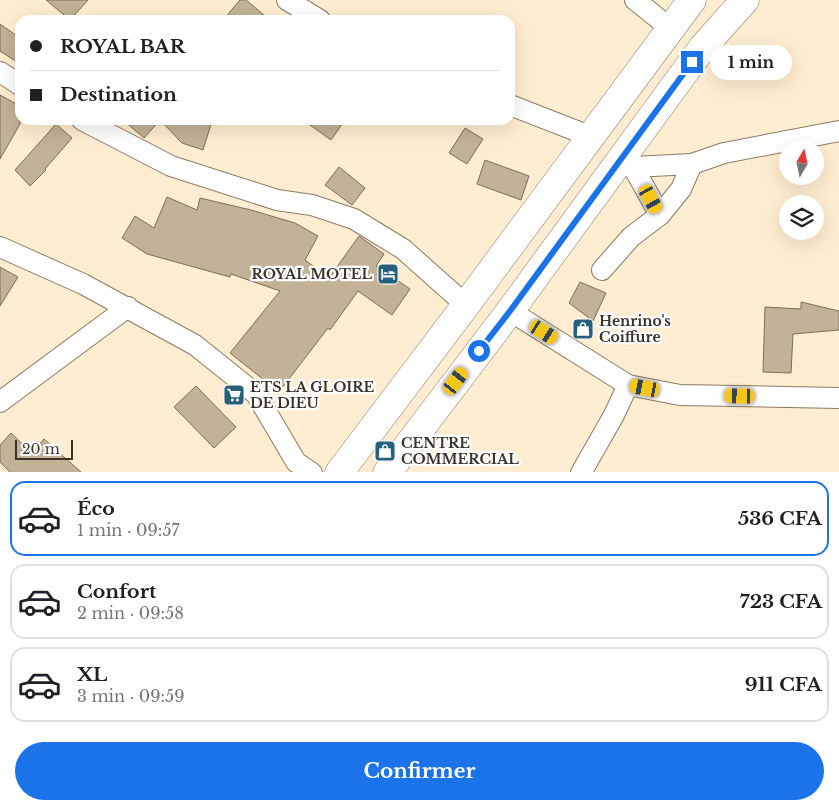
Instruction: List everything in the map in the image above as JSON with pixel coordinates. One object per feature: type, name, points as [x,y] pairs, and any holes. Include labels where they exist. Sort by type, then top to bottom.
[{"type":"main road","points":[[339,472],[466,305],[692,0]]},
{"type":"main road","points":[[387,472],[625,165],[703,47],[745,0]]},
{"type":"street","points":[[287,0],[312,15]]},
{"type":"street","points":[[635,0],[670,28]]},
{"type":"street","points":[[0,72],[15,82]]},
{"type":"street","points":[[515,107],[592,136]]},
{"type":"street","points":[[92,125],[171,166],[277,200],[312,204],[354,219],[403,249],[466,305]]},
{"type":"street","points":[[625,165],[692,164],[724,153],[839,131]]},
{"type":"street","points":[[602,270],[631,237],[660,215],[681,189],[692,164]]},
{"type":"street","points":[[625,165],[660,215]]},
{"type":"street","points":[[0,247],[83,284],[195,345],[256,394],[296,462],[312,472]]},
{"type":"street","points":[[0,402],[128,307]]},
{"type":"street","points":[[510,311],[628,385],[680,395],[839,398]]},
{"type":"street","points":[[581,472],[614,415],[628,385]]},
{"type":"building","points":[[46,0],[88,0],[74,15],[64,15]]},
{"type":"building","points":[[240,0],[246,0],[264,15],[227,15]]},
{"type":"building","points":[[0,24],[15,34],[15,61],[0,51]]},
{"type":"building","points":[[0,95],[15,103],[15,125],[19,125],[0,159]]},
{"type":"building","points":[[55,125],[72,138],[46,170],[30,186],[15,170]]},
{"type":"building","points":[[129,125],[156,125],[144,138]]},
{"type":"building","points":[[165,125],[211,125],[203,150],[182,143]]},
{"type":"building","points":[[310,125],[342,125],[331,140]]},
{"type":"building","points":[[465,128],[483,139],[467,164],[449,153]]},
{"type":"building","points":[[485,160],[529,176],[521,200],[477,184]]},
{"type":"building","points":[[339,167],[365,188],[352,205],[325,185]]},
{"type":"building","points":[[167,197],[197,210],[200,198],[295,223],[318,236],[305,260],[329,278],[359,236],[384,254],[376,266],[410,289],[392,315],[358,291],[330,330],[328,328],[279,392],[230,353],[280,291],[231,274],[230,277],[147,254],[122,238],[135,216],[154,228]]},
{"type":"building","points":[[0,267],[18,277],[0,306]]},
{"type":"building","points":[[580,282],[606,293],[593,321],[569,303]]},
{"type":"building","points":[[801,302],[839,311],[839,330],[793,334],[791,373],[763,372],[765,307],[801,309]]},
{"type":"building","points":[[196,386],[236,427],[214,448],[174,407]]},
{"type":"building","points":[[11,433],[32,453],[44,439],[81,472],[10,472],[0,462],[0,445]]},
{"type":"place","name":"ROYAL MOTEL","points":[[388,274]]},
{"type":"place","name":"Henrino's Coiffure","points":[[583,329]]},
{"type":"place","name":"ETS LA GLOIRE DE DIEU","points":[[234,395]]},
{"type":"place","name":"CENTRE COMMERCIAL","points":[[385,451]]},
{"type":"route","points":[[479,351],[692,62]]}]
